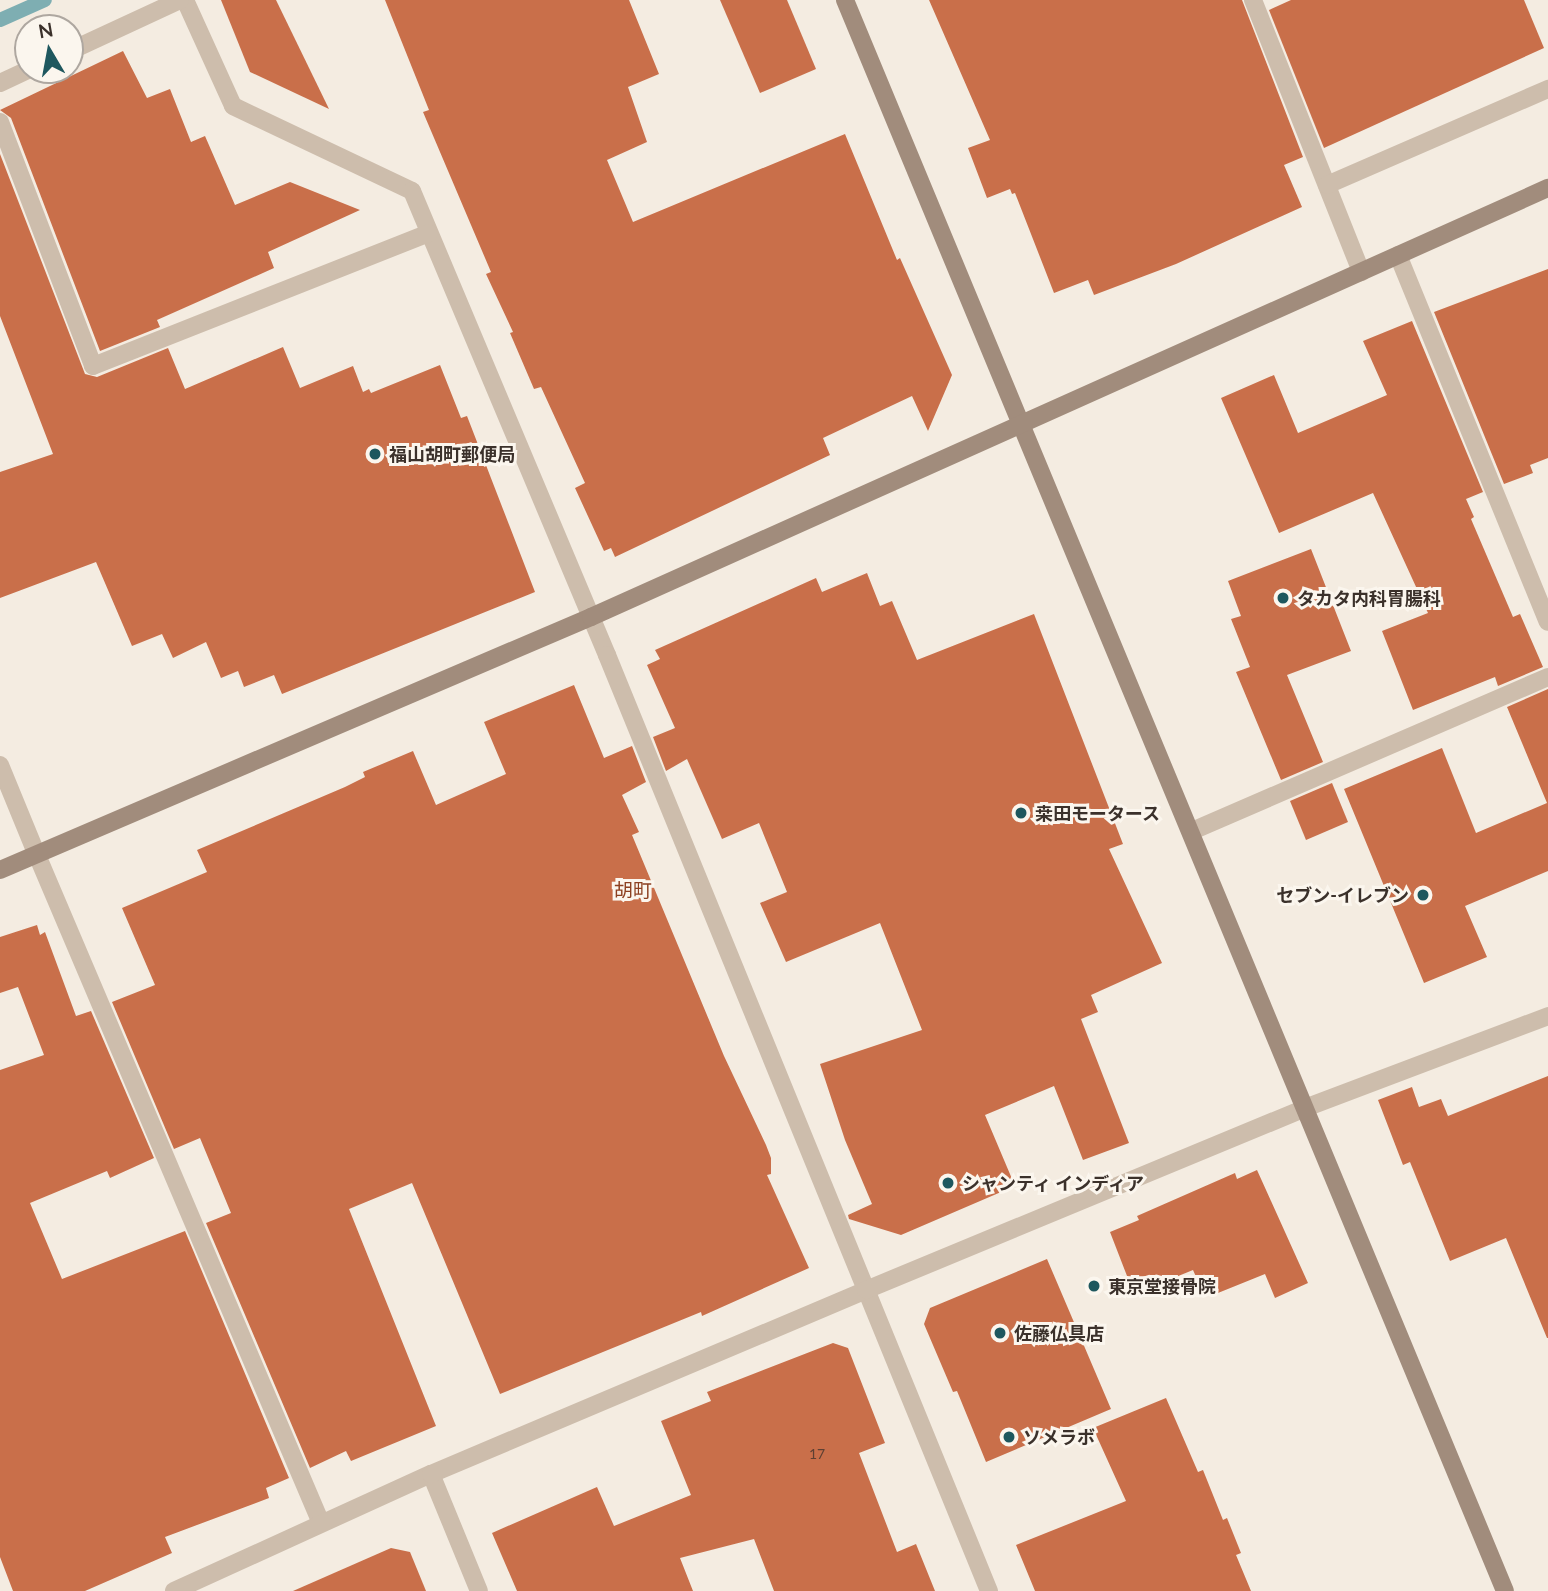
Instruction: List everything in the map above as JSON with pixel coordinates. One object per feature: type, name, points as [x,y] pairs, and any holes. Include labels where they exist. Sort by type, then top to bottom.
[{"type":"street","points":[[84,45],[182,0],[233,106],[412,191],[591,617],[989,1591]]},
{"type":"street","points":[[845,0],[1505,1591]]},
{"type":"street","points":[[1253,0],[1361,272]]},
{"type":"street","points":[[1327,184],[1548,89]]},
{"type":"street","points":[[0,122],[93,366],[429,233]]},
{"type":"street","points":[[0,870],[591,617],[1023,426],[1548,188]]},
{"type":"street","points":[[1398,255],[1548,622]]},
{"type":"street","points":[[1192,831],[1548,677]]},
{"type":"street","points":[[0,765],[321,1523]]},
{"type":"street","points":[[174,1591],[431,1474],[866,1290],[1305,1108],[1548,1016]]},
{"type":"street","points":[[431,1474],[480,1591]]},
{"type":"building","points":[[221,0],[276,0],[329,109],[250,72]]},
{"type":"building","points":[[385,0],[629,0],[659,74],[628,87],[647,142],[607,160],[633,222],[845,134],[897,260],[900,258],[952,375],[928,431],[912,396],[823,438],[830,455],[615,557],[611,548],[604,551],[575,488],[585,483],[541,387],[534,389],[510,333],[513,332],[486,274],[491,272],[423,112],[429,110]]},
{"type":"building","points":[[720,0],[787,0],[816,69],[760,93]]},
{"type":"building","points":[[929,0],[1242,0],[1303,157],[1284,165],[1302,207],[1176,264],[1094,295],[1088,280],[1054,293],[1015,193],[1012,194],[1010,189],[987,198],[968,148],[990,140]]},
{"type":"building","points":[[1291,0],[1524,0],[1544,48],[1324,148],[1269,10]]},
{"type":"building","points":[[123,51],[147,98],[170,89],[191,142],[205,136],[235,205],[290,182],[360,210],[268,252],[274,268],[157,320],[160,327],[100,351],[11,118],[0,110],[54,84],[84,84],[84,70]]},
{"type":"building","points":[[0,154],[85,374],[97,377],[168,348],[185,389],[283,347],[300,388],[353,366],[363,392],[369,389],[371,393],[440,365],[461,418],[467,416],[535,592],[282,694],[274,675],[244,687],[238,671],[221,678],[206,642],[173,658],[162,634],[132,646],[96,562],[0,598],[0,472],[53,454],[0,316]]},
{"type":"building","points":[[1548,269],[1548,458],[1530,465],[1533,473],[1504,484],[1434,312]]},
{"type":"building","points":[[1412,321],[1483,492],[1466,499],[1474,517],[1471,519],[1513,617],[1520,614],[1543,667],[1498,686],[1495,677],[1413,710],[1382,631],[1428,613],[1373,493],[1279,533],[1221,398],[1274,375],[1298,433],[1387,395],[1363,341]]},
{"type":"building","points":[[1311,549],[1351,651],[1287,675],[1323,762],[1281,780],[1236,672],[1250,667],[1231,619],[1241,616],[1228,581]]},
{"type":"building","points":[[867,573],[880,606],[892,601],[917,660],[1034,614],[1123,844],[1109,849],[1162,963],[1091,995],[1098,1012],[1081,1019],[1129,1143],[1083,1160],[1054,1086],[985,1115],[1015,1186],[901,1235],[849,1219],[848,1215],[872,1204],[845,1140],[820,1064],[922,1030],[880,923],[786,962],[760,903],[787,892],[759,823],[722,839],[687,759],[666,771],[653,737],[675,728],[647,665],[660,659],[655,650],[816,578],[822,592]]},
{"type":"building","points":[[574,685],[604,758],[632,746],[646,782],[622,795],[639,832],[632,835],[724,1056],[766,1145],[771,1158],[771,1174],[767,1175],[809,1268],[702,1316],[701,1312],[500,1394],[412,1183],[349,1209],[436,1426],[351,1461],[346,1451],[310,1468],[206,1223],[231,1213],[200,1138],[174,1149],[112,1002],[155,985],[122,908],[207,872],[197,850],[345,787],[365,777],[363,772],[413,751],[436,805],[506,774],[484,722]]},
{"type":"building","points":[[1548,689],[1548,871],[1465,906],[1487,957],[1424,983],[1344,789],[1442,748],[1476,833],[1547,803],[1507,707]]},
{"type":"building","points":[[1332,783],[1348,822],[1306,840],[1290,801]]},
{"type":"building","points":[[37,925],[40,935],[45,932],[76,1016],[91,1011],[154,1158],[110,1178],[107,1171],[30,1203],[62,1279],[185,1231],[289,1478],[266,1488],[269,1498],[165,1537],[172,1553],[85,1591],[13,1591],[0,1557],[0,1070],[44,1055],[18,987],[0,993],[0,937]]},
{"type":"building","points":[[1548,1076],[1547,1338],[1506,1238],[1450,1261],[1410,1162],[1403,1165],[1378,1100],[1412,1087],[1419,1107],[1441,1099],[1448,1116]]},
{"type":"building","points":[[1257,1170],[1308,1283],[1275,1298],[1265,1274],[1213,1295],[1205,1276],[1197,1279],[1193,1270],[1134,1294],[1110,1232],[1139,1220],[1137,1216],[1235,1173],[1237,1179]]},
{"type":"building","points":[[1047,1259],[1111,1409],[986,1462],[957,1391],[953,1392],[924,1324],[930,1308]]},
{"type":"building","points":[[833,1343],[848,1348],[885,1443],[859,1453],[897,1552],[916,1544],[935,1591],[774,1591],[754,1539],[680,1558],[693,1591],[517,1591],[492,1533],[597,1487],[614,1526],[691,1495],[661,1421],[711,1401],[707,1392]]},
{"type":"building","points":[[1166,1398],[1198,1472],[1203,1470],[1223,1520],[1227,1518],[1241,1553],[1236,1555],[1251,1591],[1035,1591],[1016,1545],[1126,1501],[1093,1428]]},
{"type":"building","points":[[391,1548],[410,1552],[426,1591],[293,1591]]},
{"type":"waterway","points":[[0,20],[45,0]]},
{"type":"place","name":"福山胡町郵便局","points":[[375,454]]},
{"type":"place","name":"タカタ内科胃腸科","points":[[1283,598]]},
{"type":"place","name":"桒田モータース","points":[[1021,813]]},
{"type":"place","name":"セブン-イレブン","points":[[1423,895]]},
{"type":"place","name":"シャンティ インディア","points":[[948,1183]]},
{"type":"place","name":"東京堂接骨院","points":[[1094,1286]]},
{"type":"place","name":"佐藤仏具店","points":[[1000,1333]]},
{"type":"place","name":"ソメラボ","points":[[1009,1437]]},
{"type":"district","name":"胡町","points":[[633,890]]}]
